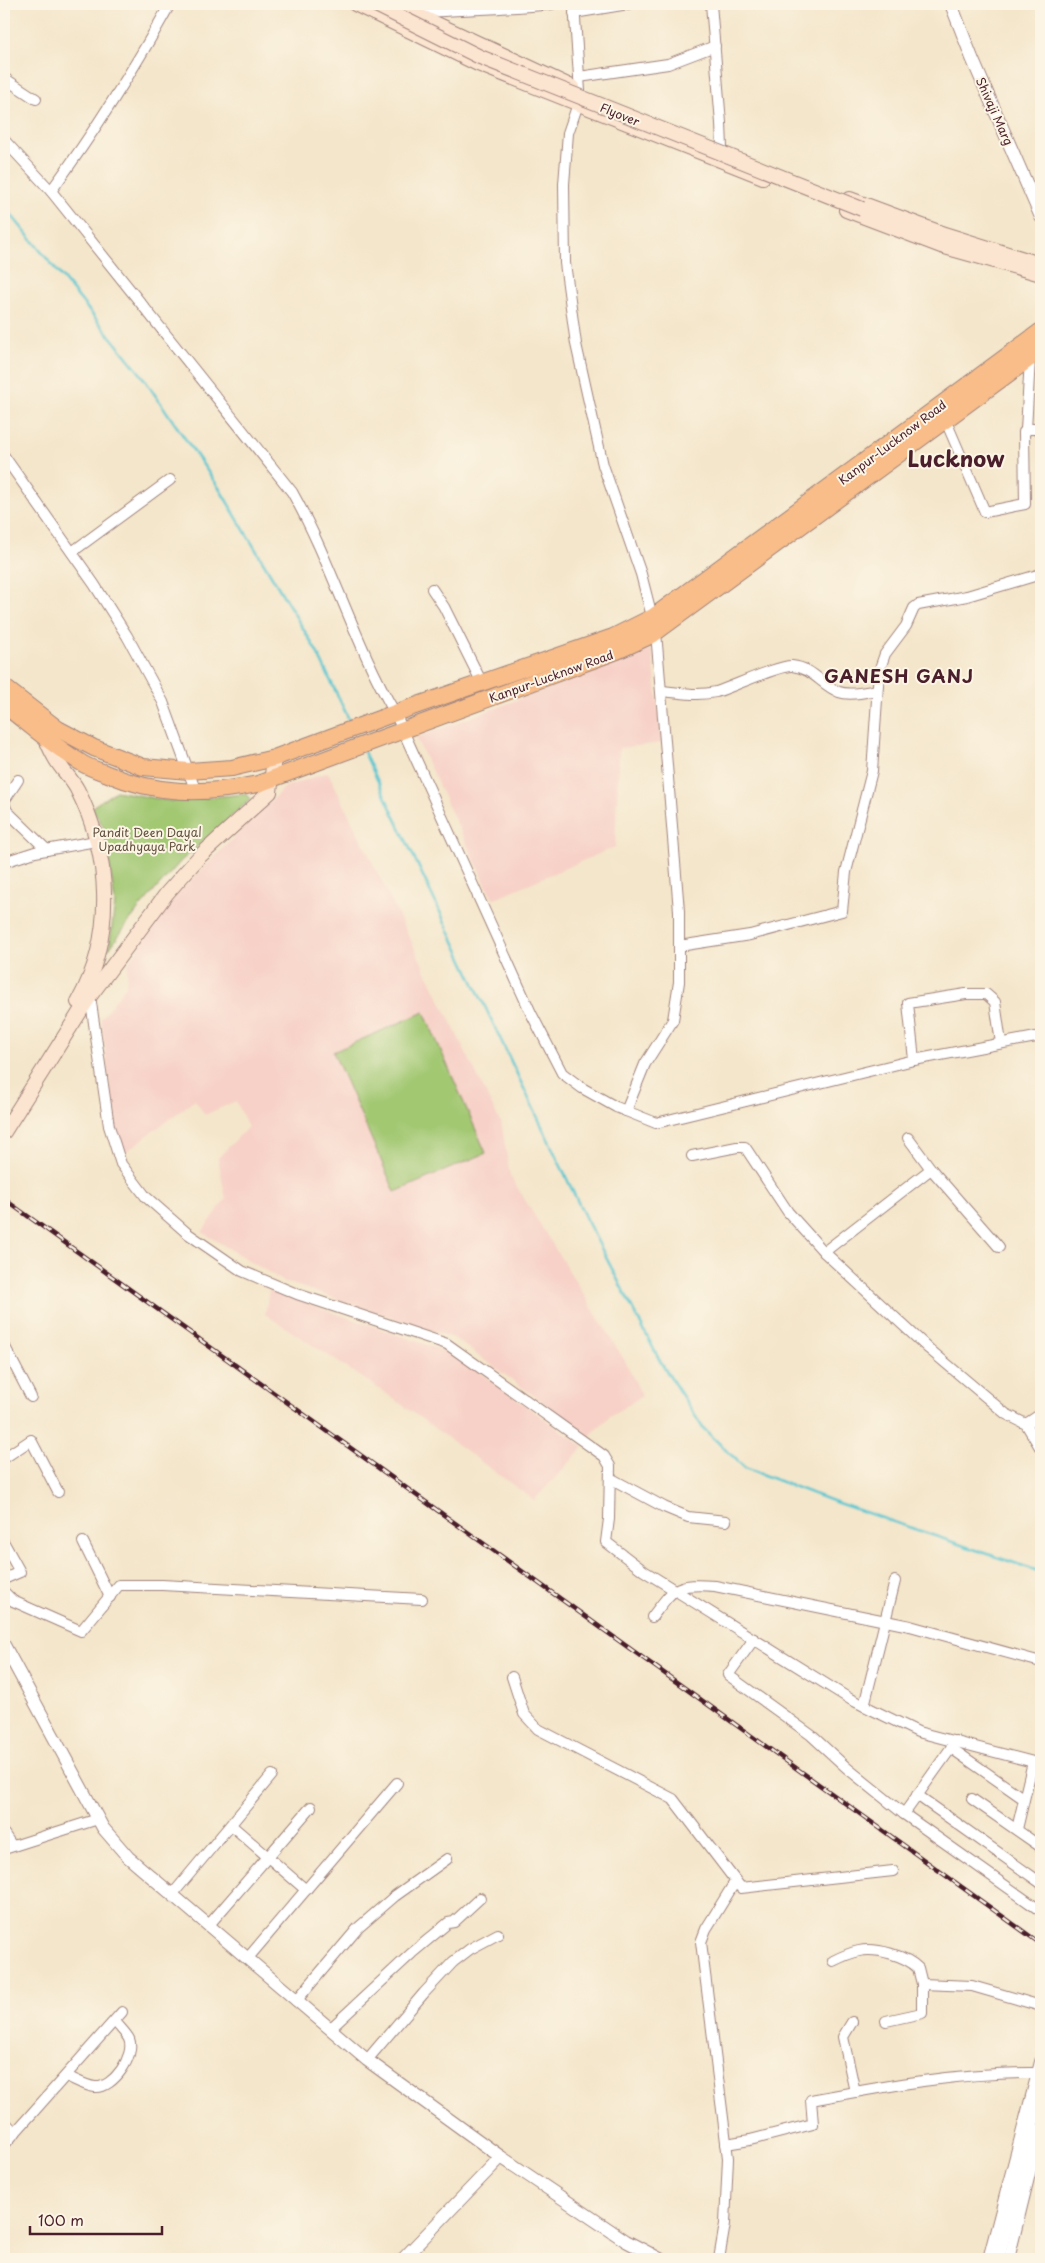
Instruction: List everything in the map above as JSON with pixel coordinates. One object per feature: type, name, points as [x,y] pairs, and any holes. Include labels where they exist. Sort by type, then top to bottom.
[{"type":"main road","points":[[394,4],[579,91],[720,154],[889,220],[941,246],[1041,274]]},
{"type":"main road","points":[[364,5],[478,64],[579,91]]},
{"type":"main road","name":"Flyover","points":[[364,5],[480,57],[889,220]]},
{"type":"main road","points":[[889,220],[944,234],[1041,265]]},
{"type":"main road","name":"Kanpur-Lucknow Road","points":[[4,705],[81,763],[120,779],[153,789],[196,792],[224,791],[258,784],[617,651],[764,545],[1041,331]]},
{"type":"main road","name":"Kanpur-Lucknow Road","points":[[764,545],[1036,354]]},
{"type":"main road","name":"Kanpur-Lucknow Road","points":[[4,687],[58,729],[94,748],[143,767],[189,771],[232,768],[274,758],[378,721],[395,713],[613,637],[655,625]]},
{"type":"main road","points":[[4,1119],[72,1014],[85,989],[100,948],[104,911],[104,880],[94,831],[76,788],[54,757],[44,737]]},
{"type":"main road","points":[[4,1132],[90,996],[167,893],[200,856],[270,792],[274,758]]},
{"type":"street","points":[[51,191],[95,130],[135,67],[170,4]]},
{"type":"street","points":[[412,13],[474,8],[500,9],[552,4]]},
{"type":"street","points":[[626,1111],[645,1064],[673,1020],[679,982],[679,911],[655,625],[642,574],[603,465],[574,324],[565,264],[564,184],[568,133],[579,91],[574,8],[628,4]]},
{"type":"street","points":[[711,4],[720,154]]},
{"type":"street","name":"Shivaji Marg","points":[[951,4],[972,58],[1041,217]]},
{"type":"street","points":[[579,91],[668,64],[715,46]]},
{"type":"street","points":[[4,78],[36,98]]},
{"type":"street","points":[[4,140],[51,191],[292,492],[312,528],[377,681],[395,713],[531,1013],[562,1073],[582,1088],[626,1111],[656,1123],[914,1060],[1041,1036]]},
{"type":"street","points":[[945,419],[985,512],[1025,504],[1024,432],[1026,430],[1036,354]]},
{"type":"street","points":[[1026,430],[1041,429]]},
{"type":"street","points":[[4,456],[72,552],[127,636],[163,702],[196,792]]},
{"type":"street","points":[[72,552],[170,480]]},
{"type":"street","points":[[679,946],[750,935],[842,911],[846,872],[872,771],[879,671],[885,654],[906,626],[914,608],[918,605],[967,596],[1041,574]]},
{"type":"street","points":[[432,589],[444,607],[482,683]]},
{"type":"street","points":[[662,691],[692,694],[714,692],[790,666],[811,671],[828,686],[840,693],[857,694],[877,690]]},
{"type":"street","points":[[18,780],[4,802],[7,811],[47,850]]},
{"type":"street","points":[[4,862],[47,850],[96,842]]},
{"type":"street","points":[[914,1060],[908,1003],[966,994],[986,994],[995,1002],[1001,1043]]},
{"type":"street","points":[[90,996],[109,1126],[121,1164],[146,1197],[187,1233],[242,1270],[297,1294],[447,1344],[604,1456],[610,1466],[606,1542],[644,1571],[864,1706],[918,1732],[953,1745],[1037,1763],[1024,1799],[1017,1829]]},
{"type":"street","points":[[908,1138],[930,1169],[999,1247]]},
{"type":"street","points":[[692,1156],[745,1147],[788,1212],[824,1252],[929,1350],[1006,1414],[1026,1424],[1041,1449]]},
{"type":"street","points":[[824,1252],[930,1169]]},
{"type":"street","points":[[4,1345],[8,1362],[31,1397]]},
{"type":"street","points":[[1026,1424],[1041,1414]]},
{"type":"street","points":[[4,1458],[31,1440],[58,1492]]},
{"type":"street","points":[[610,1478],[664,1508],[688,1517],[726,1521]]},
{"type":"street","points":[[83,1542],[110,1597]]},
{"type":"street","points":[[4,1543],[20,1572],[4,1579]]},
{"type":"street","points":[[864,1706],[895,1581]]},
{"type":"street","points":[[652,1617],[674,1589],[689,1584],[714,1586],[884,1621],[1041,1662]]},
{"type":"street","points":[[4,1592],[13,1601],[82,1631],[119,1585],[162,1585],[422,1599]]},
{"type":"street","points":[[754,1639],[728,1675],[811,1735],[846,1768],[904,1814],[1041,1911]]},
{"type":"street","points":[[4,1645],[103,1828],[128,1857],[367,2060],[501,2157],[626,2241],[660,2259]]},
{"type":"street","points":[[512,1677],[524,1714],[538,1729],[673,1798],[741,1888],[893,1872]]},
{"type":"street","points":[[904,1814],[953,1745]]},
{"type":"street","points":[[953,1745],[1024,1799]]},
{"type":"street","points":[[172,1895],[272,1775]]},
{"type":"street","points":[[247,1959],[397,1783]]},
{"type":"street","points":[[917,1795],[1041,1882]]},
{"type":"street","points":[[972,1799],[1041,1847]]},
{"type":"street","points":[[208,1926],[311,1807]]},
{"type":"street","points":[[4,1834],[8,1847],[98,1819]]},
{"type":"street","points":[[230,1825],[306,1890]]},
{"type":"street","points":[[296,2001],[358,1928],[395,1896],[448,1859]]},
{"type":"street","points":[[719,2259],[725,2224],[728,2158],[702,1942],[706,1928],[735,1882]]},
{"type":"street","points":[[330,2029],[412,1953],[448,1923],[454,1922],[480,1898]]},
{"type":"street","points":[[367,2060],[453,1962],[470,1949],[498,1934]]},
{"type":"street","points":[[833,1961],[864,1950],[903,1956],[918,1968],[922,1984],[922,2013],[886,2021]]},
{"type":"street","points":[[922,1984],[972,1986],[1041,2006]]},
{"type":"street","points":[[4,2145],[122,2012]]},
{"type":"street","points":[[66,2076],[95,2088],[105,2085],[119,2075],[129,2050],[129,2040],[114,2021]]},
{"type":"street","points":[[852,2022],[843,2037],[855,2092]]},
{"type":"street","points":[[988,2259],[1041,2058]]},
{"type":"street","points":[[726,2144],[750,2140],[812,2124],[810,2100],[963,2076],[998,2073],[1037,2074]]},
{"type":"street","points":[[998,2259],[1041,2090]]},
{"type":"street","points":[[4,2121],[15,2133]]},
{"type":"street","points":[[1008,2259],[1041,2129]]},
{"type":"street","points":[[403,2259],[501,2157]]},
{"type":"shaded area","points":[[652,649],[662,743],[619,748],[615,847],[493,899],[416,738]]},
{"type":"shaded area","points":[[328,772],[502,1126],[510,1176],[625,1361],[642,1396],[610,1416],[590,1436],[454,1338],[283,1281],[202,1232],[226,1199],[218,1158],[248,1127],[236,1101],[205,1115],[195,1100],[124,1153],[115,1125],[101,1019],[126,986],[128,963],[177,894],[285,787]]},
{"type":"shaded area","points":[[269,1290],[455,1355],[584,1447],[534,1500],[387,1394],[265,1314]]},
{"type":"green space","name":"Pandit Deen Dayal Upadhyaya Park","points":[[116,791],[170,801],[245,794],[251,799],[181,861],[140,907],[109,949],[115,903],[105,830],[92,807]]},
{"type":"green space","points":[[424,1012],[486,1153],[395,1192],[333,1052]]},
{"type":"waterway","points":[[4,206],[140,373],[219,488],[317,652],[351,724]]},
{"type":"waterway","points":[[364,752],[586,1219],[661,1363],[703,1428],[745,1468],[832,1501],[1041,1572]]},
{"type":"railway","points":[[4,1199],[1041,1944]]},
{"type":"district","name":"Lucknow","points":[[956,457]]},
{"type":"district","name":"GANESH GANJ","points":[[899,675]]}]
